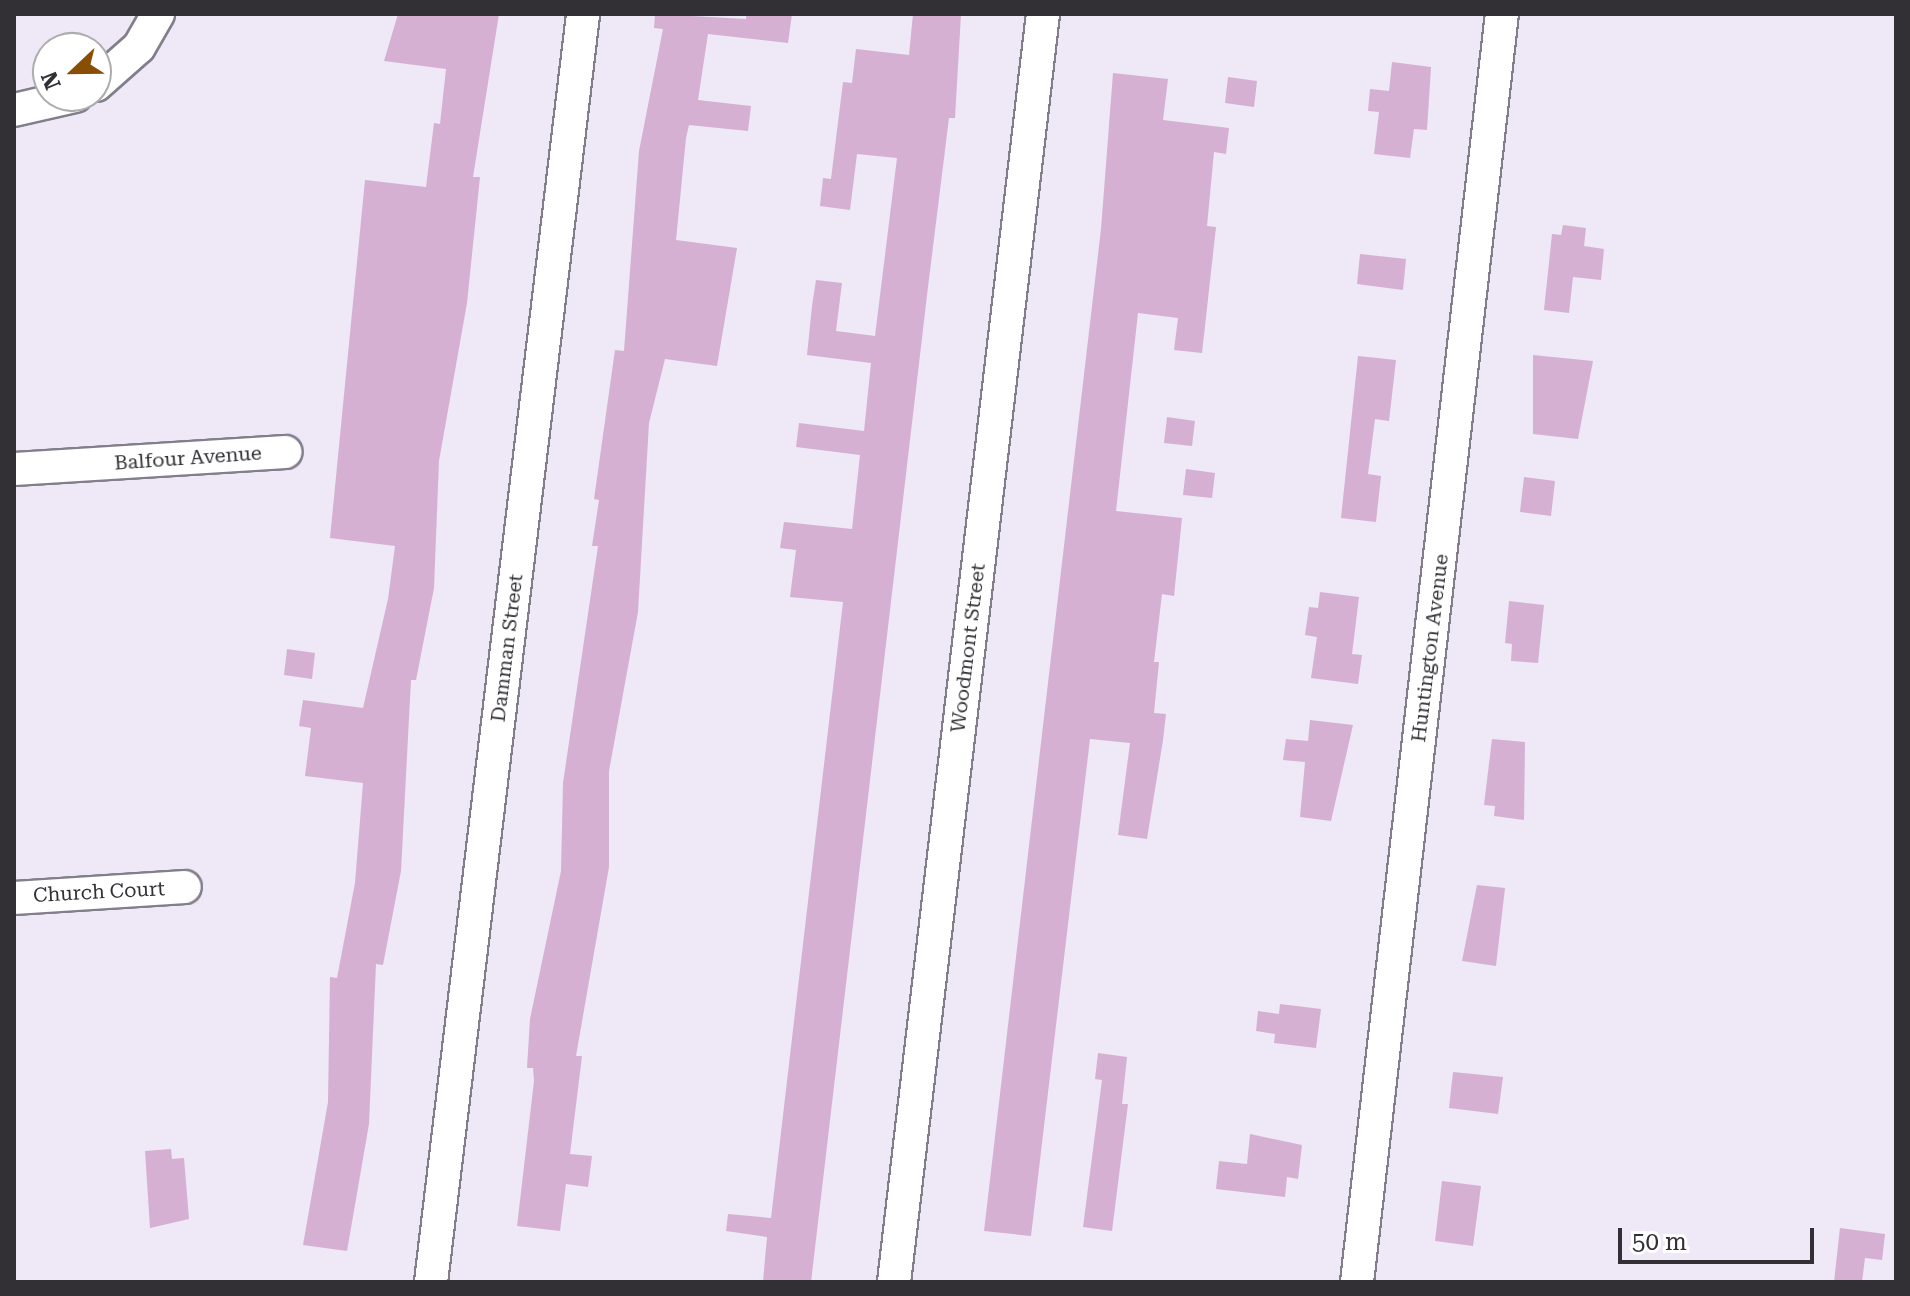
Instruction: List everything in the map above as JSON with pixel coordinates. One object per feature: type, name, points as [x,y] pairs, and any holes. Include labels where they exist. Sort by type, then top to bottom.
[{"type":"street","points":[[112,71],[139,47],[158,14]]},
{"type":"street","name":"Damman Street","points":[[431,1282],[583,14]]},
{"type":"street","name":"Woodmont Street","points":[[894,1282],[1043,14]]},
{"type":"street","name":"Huntington Avenue","points":[[1357,1282],[1502,14]]},
{"type":"street","name":"Balfour Avenue","points":[[14,469],[285,452]]},
{"type":"street","name":"Church Court","points":[[14,898],[185,887]]},
{"type":"building","points":[[398,14],[499,14],[473,177],[480,177],[467,303],[439,461],[434,588],[416,680],[411,680],[401,871],[383,965],[376,964],[369,1124],[347,1251],[303,1245],[328,1102],[330,977],[337,978],[355,883],[363,783],[305,776],[311,728],[299,726],[303,700],[363,708],[388,599],[395,546],[330,538],[365,180],[426,187],[434,123],[440,124],[446,69],[384,61]]},
{"type":"building","points":[[655,14],[746,19],[746,14],[792,14],[788,43],[708,34],[698,100],[751,106],[748,131],[689,125],[686,138],[676,240],[737,248],[717,366],[665,359],[649,423],[638,612],[609,771],[609,867],[576,1056],[582,1056],[570,1154],[592,1156],[588,1187],[566,1184],[560,1231],[517,1226],[534,1081],[533,1068],[527,1068],[530,1019],[561,871],[563,783],[598,546],[592,546],[599,500],[594,499],[615,350],[624,351],[639,151],[663,29],[654,28]]},
{"type":"building","points":[[913,14],[961,14],[955,118],[949,118],[928,287],[811,1282],[763,1282],[767,1237],[726,1231],[728,1214],[771,1218],[843,602],[790,597],[796,550],[780,548],[784,522],[852,529],[860,455],[796,447],[799,423],[864,431],[871,363],[807,355],[812,306],[816,280],[842,283],[836,331],[875,336],[897,158],[857,154],[850,210],[820,206],[823,178],[831,179],[843,82],[852,83],[856,49],[909,55]]},
{"type":"building","points":[[1392,62],[1431,67],[1427,130],[1414,129],[1410,158],[1374,154],[1379,112],[1368,111],[1370,89],[1389,91]]},
{"type":"building","points":[[1113,73],[1168,79],[1163,120],[1229,128],[1226,154],[1214,152],[1207,226],[1216,227],[1202,353],[1174,350],[1178,318],[1138,313],[1116,511],[1182,518],[1174,596],[1162,594],[1154,662],[1159,662],[1154,713],[1166,714],[1163,740],[1147,839],[1118,835],[1130,743],[1090,739],[1031,1236],[984,1231],[1101,229]]},
{"type":"building","points":[[1228,77],[1257,81],[1254,107],[1225,103]]},
{"type":"building","points":[[1563,225],[1586,228],[1584,246],[1604,249],[1601,280],[1573,277],[1569,313],[1544,310],[1552,234],[1561,235]]},
{"type":"building","points":[[1360,254],[1406,259],[1403,290],[1357,284]]},
{"type":"building","points":[[1533,355],[1593,361],[1578,439],[1533,434]]},
{"type":"building","points":[[1358,356],[1396,360],[1389,421],[1375,419],[1368,474],[1381,476],[1376,522],[1341,518]]},
{"type":"building","points":[[1167,417],[1195,421],[1192,446],[1164,443]]},
{"type":"building","points":[[1186,469],[1215,473],[1212,498],[1183,495]]},
{"type":"building","points":[[1524,477],[1555,481],[1551,516],[1520,512]]},
{"type":"building","points":[[1320,592],[1359,597],[1352,654],[1362,655],[1358,684],[1311,678],[1317,637],[1305,635],[1309,607],[1318,608]]},
{"type":"building","points":[[1509,601],[1544,605],[1538,663],[1511,661],[1512,644],[1505,643]]},
{"type":"building","points":[[287,649],[315,653],[312,679],[284,675]]},
{"type":"building","points":[[1310,720],[1353,725],[1331,821],[1300,817],[1305,762],[1283,760],[1286,739],[1308,741]]},
{"type":"building","points":[[1492,739],[1525,742],[1524,820],[1494,816],[1495,806],[1484,805]]},
{"type":"building","points":[[1477,885],[1505,888],[1496,966],[1462,961]]},
{"type":"building","points":[[1280,1004],[1321,1009],[1316,1048],[1274,1043],[1275,1034],[1256,1031],[1258,1011],[1279,1014]]},
{"type":"building","points":[[1098,1053],[1127,1057],[1122,1104],[1128,1104],[1112,1231],[1083,1227],[1102,1080],[1095,1079]]},
{"type":"building","points":[[1453,1072],[1503,1077],[1498,1114],[1449,1108]]},
{"type":"building","points":[[1250,1134],[1302,1145],[1298,1179],[1287,1177],[1285,1197],[1216,1189],[1219,1161],[1247,1164]]},
{"type":"building","points":[[171,1149],[172,1159],[184,1158],[189,1219],[150,1228],[145,1151]]},
{"type":"building","points":[[1442,1181],[1481,1186],[1473,1246],[1435,1241]]},
{"type":"building","points":[[1840,1228],[1885,1234],[1882,1260],[1865,1258],[1862,1282],[1834,1282]]}]
